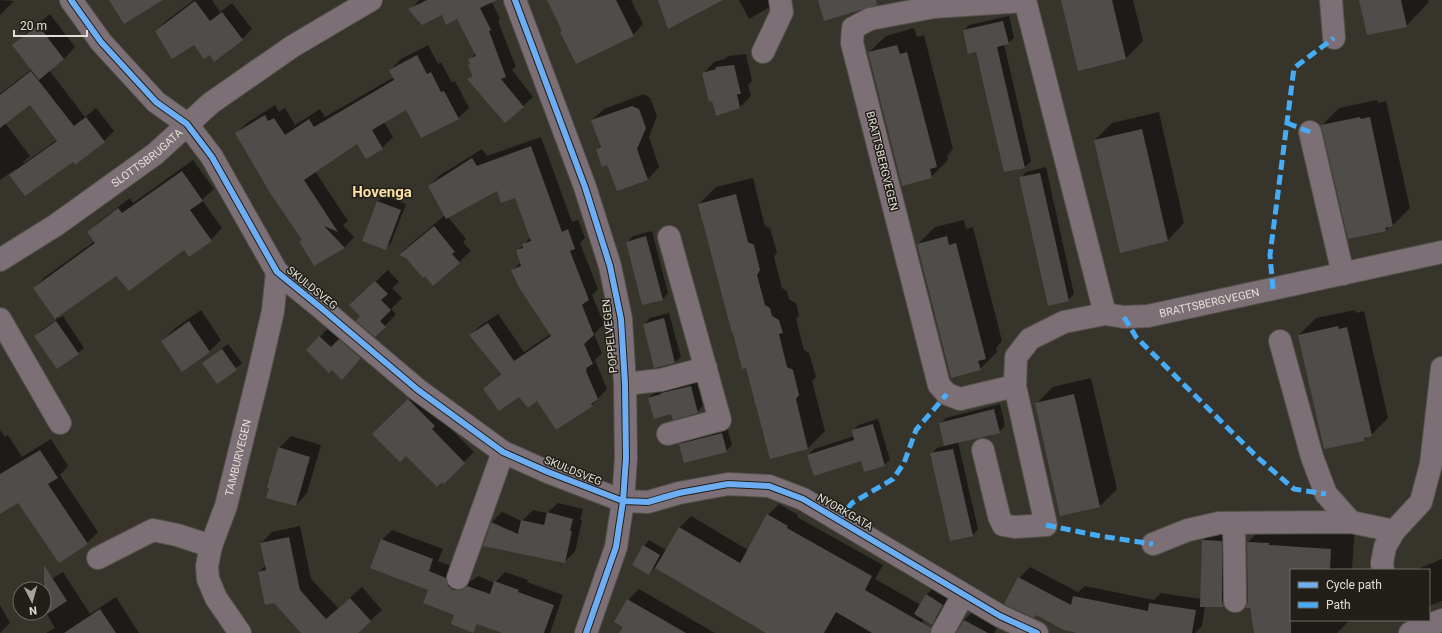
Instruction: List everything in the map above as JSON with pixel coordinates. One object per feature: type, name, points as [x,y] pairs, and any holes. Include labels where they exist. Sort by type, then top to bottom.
[{"type":"street","name":"SKULDSVEG","points":[[71,0],[101,42],[156,102],[187,124],[212,157],[277,272],[418,390],[503,452],[548,472],[623,501]]},
{"type":"street","name":"SLOTTSBRUGATA","points":[[0,260],[56,225],[155,154],[211,103],[293,46],[371,0]]},
{"type":"street","name":"POPPELVEGEN","points":[[515,0],[585,187],[610,266],[621,319],[625,384],[626,458],[623,501],[616,547],[586,633]]},
{"type":"street","points":[[763,52],[782,12],[780,0]]},
{"type":"street","points":[[1025,0],[1104,314]]},
{"type":"street","name":"BRATTSBERGVEGEN","points":[[1015,386],[960,399],[947,394],[939,385],[852,43],[853,28],[868,9],[933,3],[1025,0]]},
{"type":"street","points":[[1331,0],[1334,38]]},
{"type":"street","points":[[1310,132],[1343,274]]},
{"type":"street","points":[[668,434],[720,420],[669,237]]},
{"type":"street","name":"BRATTSBERGVEGEN","points":[[983,450],[1003,525],[1015,527],[1046,525],[1015,386],[1016,358],[1030,339],[1064,322],[1104,314],[1124,317],[1148,316],[1442,252]]},
{"type":"street","name":"TAMBURVEGEN","points":[[240,633],[216,598],[208,579],[207,566],[211,546],[226,506],[259,372],[273,311],[277,272]]},
{"type":"street","points":[[0,319],[60,423]]},
{"type":"street","points":[[1280,341],[1312,457],[1326,494],[1351,522]]},
{"type":"street","points":[[625,384],[661,380],[706,368]]},
{"type":"street","points":[[1383,569],[1382,563],[1385,547],[1394,531],[1421,502],[1431,464],[1442,368]]},
{"type":"street","points":[[458,578],[503,452]]},
{"type":"street","name":"NYORKGATA","points":[[623,501],[648,502],[679,493],[728,484],[769,486],[803,499],[1000,616],[1037,633]]},
{"type":"street","points":[[1153,544],[1188,530],[1219,523],[1351,522],[1394,531]]},
{"type":"street","points":[[1234,523],[1235,600]]},
{"type":"street","points":[[98,558],[152,530],[177,535],[211,546]]},
{"type":"street","points":[[942,633],[963,594]]},
{"type":"street","points":[[1410,633],[1442,620]]},
{"type":"street","points":[[1398,621],[1403,633]]},
{"type":"building","points":[[109,0],[163,0],[124,24]]},
{"type":"building","points":[[427,0],[497,0],[480,8],[491,30],[489,31],[506,77],[501,79],[524,107],[505,123],[467,79],[472,76],[468,65],[470,64],[468,59],[476,56],[457,19],[446,25],[442,15],[422,25],[408,9]]},
{"type":"building","points":[[547,0],[616,0],[634,36],[576,64],[560,32],[562,31]]},
{"type":"building","points":[[658,0],[723,0],[668,29]]},
{"type":"building","points":[[818,0],[876,0],[877,5],[824,21]]},
{"type":"building","points":[[1061,0],[1112,0],[1126,59],[1078,71]]},
{"type":"building","points":[[1359,0],[1401,0],[1407,27],[1367,35]]},
{"type":"building","points":[[195,1],[210,21],[222,12],[243,40],[214,62],[210,55],[204,59],[194,45],[172,59],[155,31]]},
{"type":"building","points":[[1003,21],[1009,44],[997,47],[1025,168],[1004,172],[976,52],[968,54],[963,30]]},
{"type":"building","points":[[38,25],[64,59],[39,80],[12,45]]},
{"type":"building","points":[[897,45],[900,54],[907,52],[937,167],[930,169],[932,178],[902,186],[868,52]]},
{"type":"building","points":[[417,55],[427,74],[431,72],[441,92],[444,91],[459,119],[421,138],[406,110],[372,130],[383,149],[366,159],[357,144],[304,180],[338,232],[324,226],[345,248],[314,266],[299,241],[302,240],[270,193],[235,133],[265,115],[268,121],[274,118],[285,135],[309,119],[314,127],[394,80],[389,70]]},
{"type":"building","points":[[734,65],[741,94],[737,94],[740,108],[716,116],[712,101],[709,102],[702,73],[716,69],[715,67]]},
{"type":"building","points":[[31,71],[74,126],[86,117],[105,142],[75,165],[73,162],[25,196],[9,175],[57,141],[30,105],[0,128],[0,95]]},
{"type":"building","points":[[632,106],[639,109],[646,128],[637,149],[648,180],[617,191],[607,165],[602,167],[596,149],[601,147],[591,120]]},
{"type":"building","points":[[1360,117],[1361,119],[1370,117],[1393,226],[1385,228],[1386,231],[1348,239],[1321,125]]},
{"type":"building","points":[[1142,129],[1168,241],[1120,253],[1094,140]]},
{"type":"building","points":[[531,146],[562,232],[568,229],[575,249],[570,251],[589,300],[582,305],[594,335],[584,344],[593,364],[586,368],[586,371],[598,399],[591,404],[593,406],[556,430],[537,401],[528,408],[519,397],[499,411],[483,389],[501,374],[469,335],[488,323],[514,361],[551,336],[518,286],[511,270],[521,266],[516,250],[523,248],[522,244],[531,241],[515,198],[501,203],[497,191],[446,219],[428,186],[472,158],[477,166]]},
{"type":"building","points":[[182,171],[203,201],[190,210],[212,241],[189,257],[184,250],[129,291],[116,276],[55,319],[33,288],[95,243],[87,232],[118,208],[122,213]]},
{"type":"building","points":[[1040,173],[1069,301],[1048,306],[1019,177]]},
{"type":"building","points":[[736,194],[748,242],[754,245],[760,270],[757,275],[765,305],[770,308],[772,316],[779,320],[783,333],[779,334],[787,367],[793,370],[799,395],[796,399],[808,449],[770,459],[746,368],[742,369],[698,204]]},
{"type":"building","points":[[377,201],[401,210],[386,250],[362,241]]},
{"type":"building","points":[[434,226],[455,252],[452,254],[460,263],[433,286],[425,276],[423,278],[406,258],[399,255]]},
{"type":"building","points":[[646,236],[663,300],[642,305],[626,242]]},
{"type":"building","points":[[947,236],[949,245],[956,243],[986,359],[978,361],[981,370],[951,378],[917,244]]},
{"type":"building","points":[[375,281],[388,294],[381,300],[391,310],[380,321],[386,327],[375,337],[356,321],[360,316],[349,305]]},
{"type":"building","points":[[664,318],[675,363],[654,368],[643,324]]},
{"type":"building","points":[[56,321],[79,354],[57,369],[34,336]]},
{"type":"building","points":[[189,321],[210,352],[182,372],[161,341]]},
{"type":"building","points":[[1338,326],[1339,329],[1347,327],[1372,436],[1364,438],[1364,441],[1324,449],[1298,335]]},
{"type":"building","points":[[319,336],[331,347],[339,339],[361,358],[342,380],[332,370],[329,373],[306,350]]},
{"type":"building","points":[[222,349],[237,370],[217,384],[202,363]]},
{"type":"building","points":[[691,386],[698,413],[673,420],[671,414],[654,419],[648,398],[661,393]]},
{"type":"building","points":[[1074,394],[1100,507],[1060,516],[1035,403]]},
{"type":"building","points":[[408,399],[435,426],[432,429],[465,463],[444,484],[442,482],[437,487],[406,456],[400,462],[372,434]]},
{"type":"building","points":[[994,409],[1000,433],[944,446],[939,423]]},
{"type":"building","points":[[873,424],[885,466],[864,472],[861,461],[814,476],[807,455],[854,440],[852,430]]},
{"type":"building","points":[[722,433],[727,452],[684,463],[679,444]]},
{"type":"building","points":[[278,447],[310,457],[296,506],[266,498],[269,488],[267,488]]},
{"type":"building","points":[[953,449],[973,536],[950,541],[930,453]]},
{"type":"building","points":[[40,450],[58,478],[48,484],[88,544],[59,563],[18,503],[0,514],[0,474]]},
{"type":"building","points":[[547,512],[573,519],[565,563],[483,546],[491,522],[518,534],[521,520],[544,525]]},
{"type":"building","points":[[767,514],[788,526],[787,528],[872,576],[865,590],[931,628],[930,633],[872,633],[836,612],[824,633],[766,633],[655,568],[679,527],[740,563]]},
{"type":"building","points":[[289,537],[300,590],[326,619],[350,598],[371,621],[358,633],[301,633],[274,603],[265,605],[258,572],[266,570],[260,543]]},
{"type":"building","points":[[381,539],[433,559],[429,571],[446,578],[448,586],[453,590],[461,590],[467,586],[490,594],[494,581],[519,590],[518,592],[554,605],[544,633],[502,633],[477,624],[473,633],[451,624],[454,615],[423,603],[428,590],[370,568]]},
{"type":"building","points":[[1202,540],[1222,541],[1222,601],[1224,607],[1200,607]]},
{"type":"building","points":[[1247,542],[1331,549],[1330,569],[1290,569],[1291,633],[1254,633],[1250,608],[1245,608],[1248,601]]},
{"type":"building","points":[[643,545],[660,555],[649,575],[632,565]]},
{"type":"building","points":[[44,565],[67,601],[52,611],[52,581],[44,581]]},
{"type":"building","points":[[1018,577],[1071,605],[1073,596],[1148,611],[1149,603],[1196,610],[1192,633],[1077,633],[1064,630],[1036,615],[1034,618],[1004,604]]},
{"type":"building","points":[[926,594],[943,605],[932,625],[914,614]]},
{"type":"building","points":[[627,599],[686,633],[619,633],[623,627],[614,622]]},
{"type":"building","points":[[100,609],[116,633],[64,633]]},
{"type":"building","points":[[964,620],[988,633],[956,633]]},
{"type":"marked path","points":[[1273,289],[1270,255],[1294,68],[1334,38]]},
{"type":"marked path","points":[[1287,123],[1310,132]]},
{"type":"marked path","points":[[1124,317],[1136,337],[1257,457],[1294,489],[1326,494]]},
{"type":"marked path","points":[[838,520],[852,503],[893,479],[904,463],[916,430],[947,394]]},
{"type":"marked path","points":[[1046,525],[1100,536],[1153,544]]},
{"type":"cycle path","points":[[71,0],[101,42],[156,102],[187,124],[212,157],[277,272],[418,390],[503,452],[548,472],[623,501],[648,502],[679,493],[728,484],[769,486],[803,499],[1000,616],[1037,633]]},
{"type":"cycle path","points":[[515,0],[585,187],[610,266],[621,319],[625,384],[626,458],[623,501],[616,547],[586,633]]},
{"type":"district","name":"Hovenga","points":[[382,192]]}]
